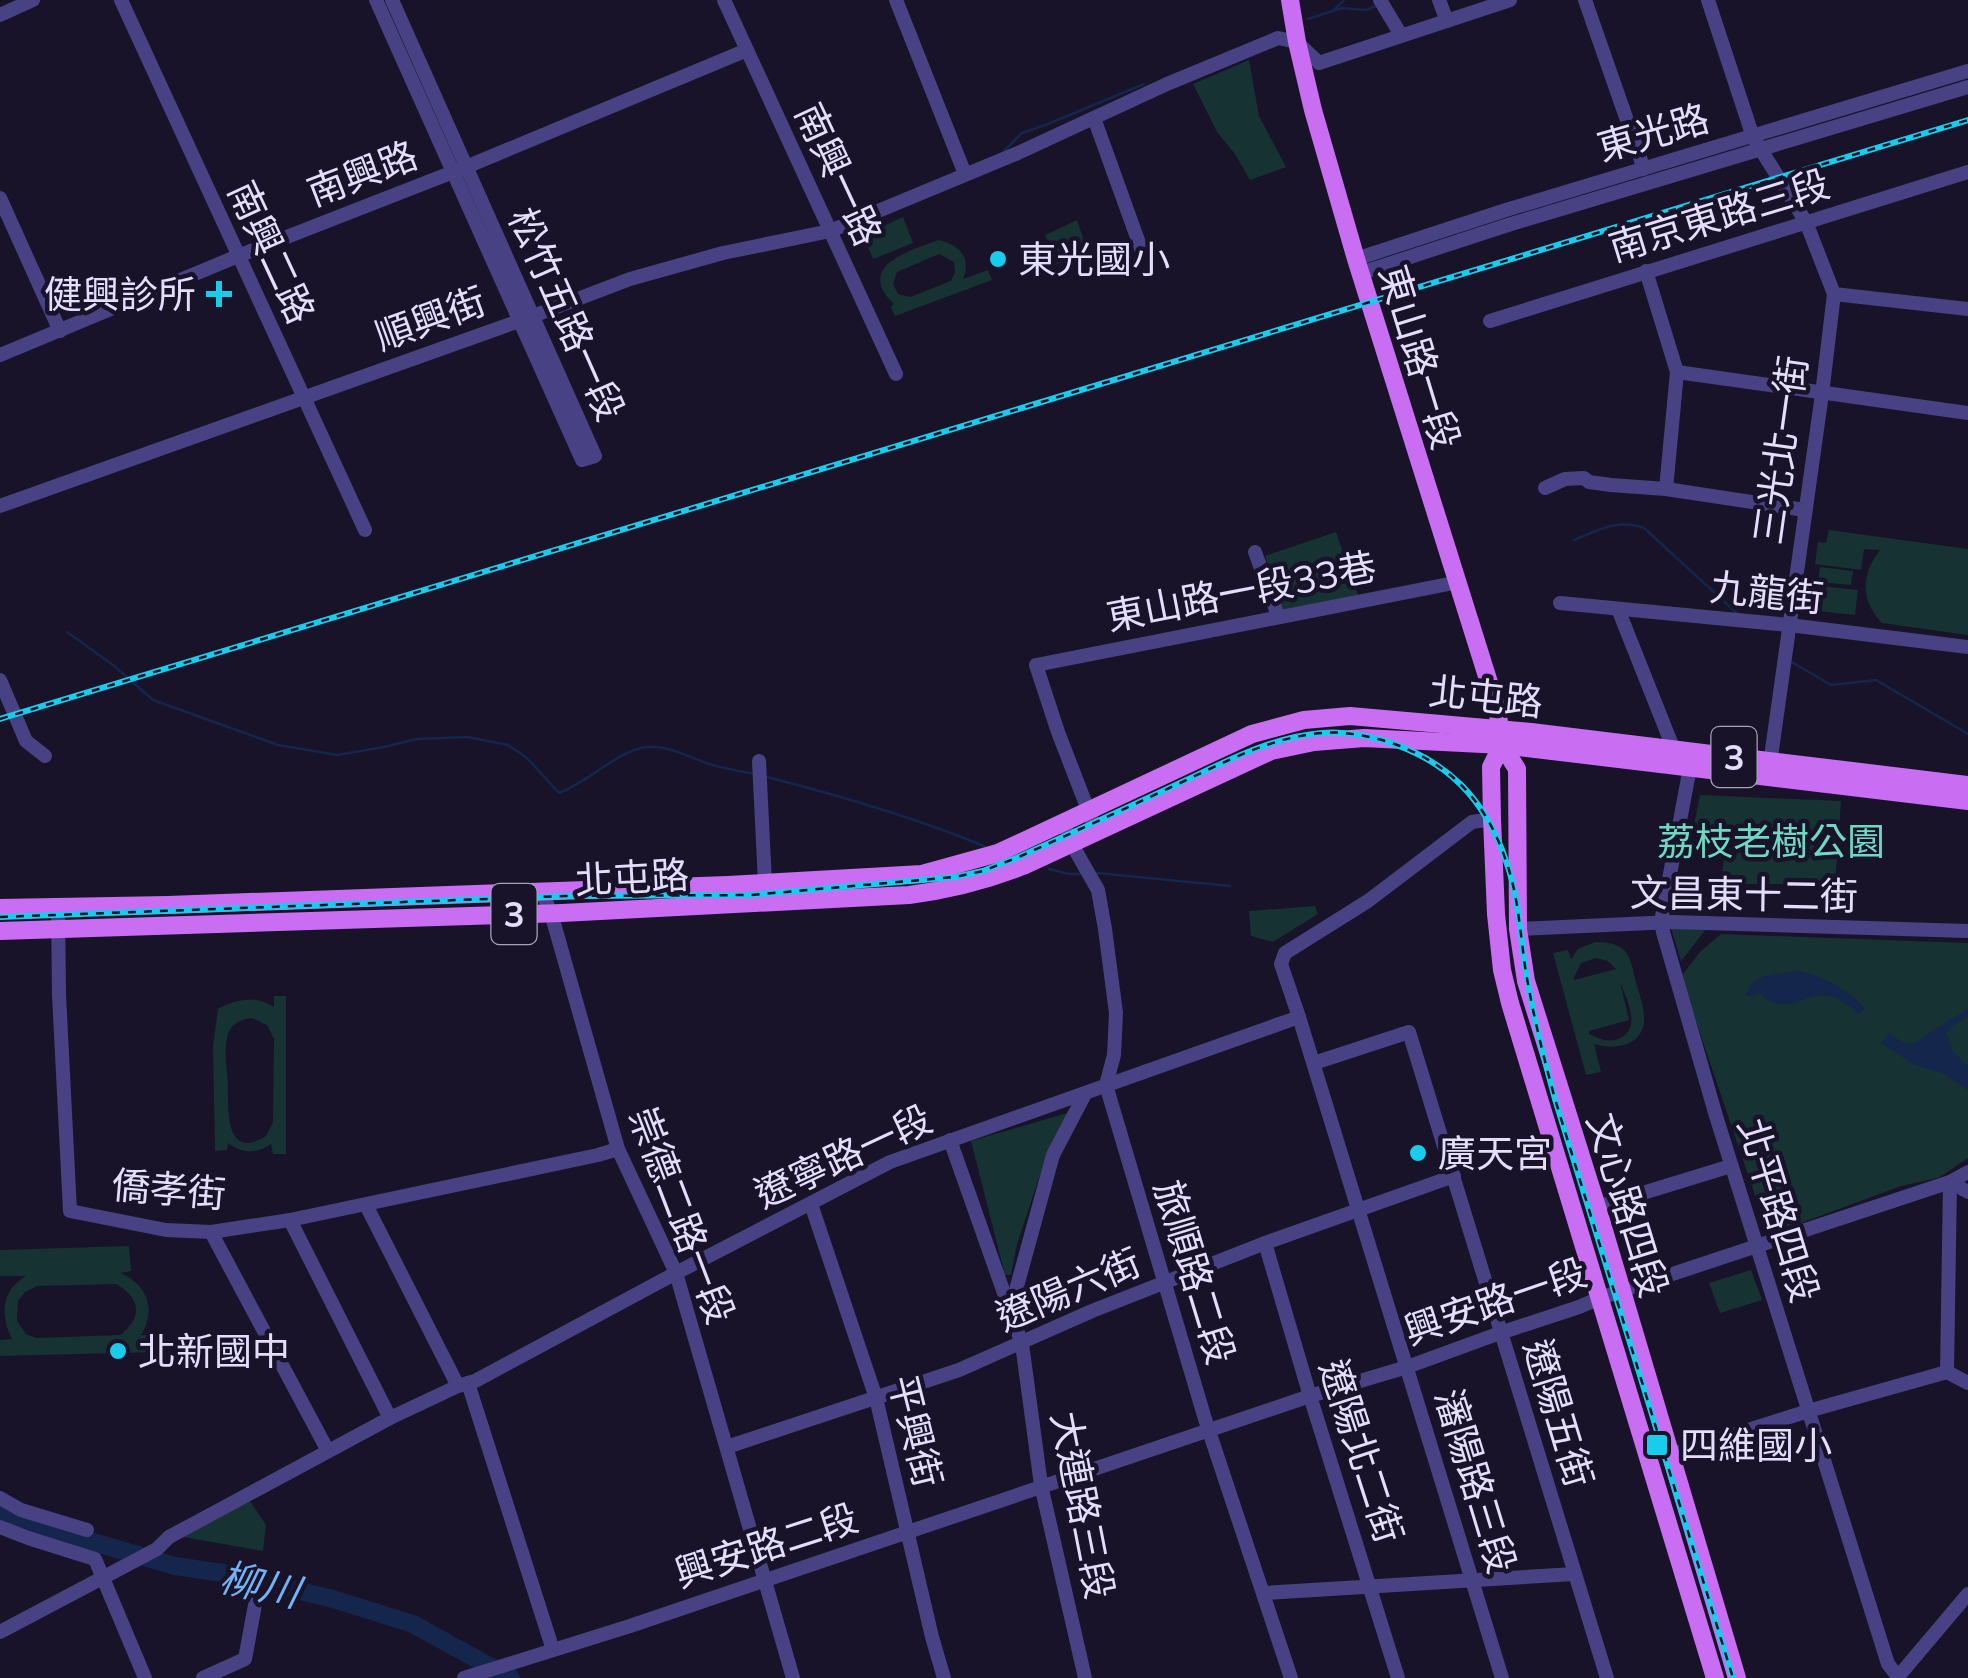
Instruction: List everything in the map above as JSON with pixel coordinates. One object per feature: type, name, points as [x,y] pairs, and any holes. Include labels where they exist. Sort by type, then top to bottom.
[{"type":"main road","name":"東山路一段","points":[[1290,0],[1314,110],[1427,492],[1458,582],[1501,737]]},
{"type":"main road","name":"北屯路","points":[[0,908],[766,883],[922,874],[1020,844],[1270,728],[1304,720],[1362,716],[1501,737],[1686,756],[1968,801]]},
{"type":"main road","name":"北屯路","points":[[0,932],[550,913],[909,895],[965,886],[1023,866],[1256,758],[1298,744],[1364,738],[1501,737]]},
{"type":"main road","name":"文心路四段","points":[[1501,737],[1491,767],[1502,970],[1715,1678]]},
{"type":"main road","name":"文心路四段","points":[[1501,737],[1517,769],[1518,928],[1530,995],[1738,1678]]},
{"type":"main road","name":"北屯路","points":[[1769,769],[1968,785]]},
{"type":"street","points":[[0,15],[33,0]]},
{"type":"street","name":"南興二路","points":[[121,0],[365,530]]},
{"type":"street","name":"松竹五路一段","points":[[376,0],[595,456],[582,460],[527,318]]},
{"type":"street","name":"南興一路","points":[[724,0],[896,374]]},
{"type":"street","points":[[896,0],[965,174]]},
{"type":"street","points":[[1380,0],[1401,36]]},
{"type":"street","points":[[1439,0],[1446,21]]},
{"type":"street","points":[[1297,42],[1319,63],[1510,0]]},
{"type":"street","points":[[1584,0],[1644,169]]},
{"type":"street","name":"三光北一街","points":[[1708,0],[1756,143],[1806,222],[1834,294],[1769,769]]},
{"type":"street","name":"松竹五路一段","points":[[397,2],[459,170]]},
{"type":"street","name":"順興街","points":[[0,506],[630,279],[723,253],[830,231],[1278,38],[1297,42]]},
{"type":"street","name":"南興路","points":[[0,355],[747,50]]},
{"type":"street","name":"東光路","points":[[1359,266],[1511,224],[1968,71]]},
{"type":"street","name":"東光路","points":[[1359,266],[1506,210],[1644,169],[1968,87]]},
{"type":"street","points":[[1094,118],[1143,254]]},
{"type":"street","name":"南京東路三段","points":[[1490,321],[1968,172]]},
{"type":"street","points":[[0,198],[60,330]]},
{"type":"street","points":[[1646,271],[1678,372],[1666,489]]},
{"type":"street","points":[[1834,294],[1968,310]]},
{"type":"street","points":[[1678,372],[1968,413]]},
{"type":"street","points":[[1544,488],[1565,479],[1584,478],[1590,482],[1804,510]]},
{"type":"street","points":[[1255,552],[1278,616]]},
{"type":"street","name":"東山路一段33巷","points":[[1087,812],[1036,665],[1458,582]]},
{"type":"street","name":"九龍街","points":[[1560,603],[1968,647]]},
{"type":"street","points":[[1618,609],[1686,756]]},
{"type":"street","points":[[0,680],[26,741],[45,756]]},
{"type":"street","name":"北平路四段","points":[[1686,756],[1662,932],[1808,1412],[1888,1664],[1898,1678]]},
{"type":"street","points":[[759,770],[766,883]]},
{"type":"street","points":[[1087,812],[1097,832]]},
{"type":"street","points":[[1299,1017],[1282,964],[1285,953],[1368,901],[1472,822],[1492,818]]},
{"type":"street","name":"旅順路二段","points":[[1063,824],[1098,890],[1105,928],[1116,1013],[1114,1056],[1106,1085],[1208,1430],[1291,1678]]},
{"type":"street","name":"崇德二路一段","points":[[540,891],[550,913],[618,1149],[676,1273],[793,1678]]},
{"type":"street","name":"僑孝街","points":[[58,907],[70,1211],[166,1230],[212,1232],[366,1205],[618,1149]]},
{"type":"street","name":"文昌東十二街","points":[[1518,928],[1662,922],[1968,931]]},
{"type":"street","name":"瀋陽路三段","points":[[1299,1017],[1502,1678]]},
{"type":"street","name":"遼寧路一段","points":[[104,1576],[390,1418],[536,1350],[890,1162],[1299,1017]]},
{"type":"street","name":"遼陽五街","points":[[1314,1063],[1408,1032],[1607,1678]]},
{"type":"street","name":"大連路三段","points":[[1085,1094],[1053,1155],[1016,1290],[1041,1485],[1086,1678]]},
{"type":"street","name":"大連路三段","points":[[950,1140],[1022,1344]]},
{"type":"street","points":[[1597,1207],[1732,1166]]},
{"type":"street","name":"興安路一段","points":[[1041,1485],[1407,1367],[1600,1298],[1950,1182],[1968,1172]]},
{"type":"street","name":"遼陽六街","points":[[726,1447],[959,1370],[1092,1311],[1265,1243],[1454,1176]]},
{"type":"street","points":[[1947,1372],[1950,1182],[1968,1192]]},
{"type":"street","name":"平興街","points":[[811,1204],[876,1398],[944,1678]]},
{"type":"street","points":[[366,1205],[463,1385],[553,1650]]},
{"type":"street","points":[[290,1220],[390,1418]]},
{"type":"street","points":[[212,1232],[328,1452]]},
{"type":"street","name":"遼陽北二街","points":[[1265,1243],[1398,1678]]},
{"type":"street","points":[[1670,1455],[1947,1372],[1968,1383]]},
{"type":"street","name":"興安路二段","points":[[487,1672],[1041,1485]]},
{"type":"street","points":[[0,1498],[36,1515],[86,1530]]},
{"type":"street","points":[[0,1526],[96,1559],[145,1678]]},
{"type":"street","points":[[1264,1593],[1574,1574]]},
{"type":"street","points":[[0,1632],[104,1576]]},
{"type":"street","points":[[203,1678],[245,1660],[257,1594]]},
{"type":"street","points":[[1898,1678],[1968,1594]]},
{"type":"street","points":[[464,1678],[487,1672]]},
{"type":"green space","points":[[1249,60],[1259,116],[1286,167],[1250,180],[1217,132],[1193,84]]},
{"type":"green space","points":[[903,217],[913,243],[873,259],[863,235]]},
{"type":"green space","points":[[1077,220],[1087,249],[1085,254],[1057,264],[1045,235]]},
{"type":"green space","points":[[938,240],[962,253],[966,265],[963,279],[988,270],[992,280],[895,316],[891,307],[894,304],[880,280],[883,270],[901,255]],"holes":[[[939,254],[954,262],[951,281],[910,297],[898,294],[893,284],[897,272]]]},
{"type":"green space","points":[[1829,530],[1968,549],[1968,635],[1882,623],[1870,605],[1866,587],[1869,568],[1880,550],[1864,549],[1861,570],[1815,564],[1818,542],[1826,543]]},
{"type":"green space","points":[[1336,532],[1358,595],[1282,613],[1265,556]]},
{"type":"green space","points":[[1820,567],[1853,571],[1851,585],[1818,582]]},
{"type":"green space","points":[[1811,585],[1858,590],[1855,615],[1808,610]]},
{"type":"green space","name":"荔枝老樹公園","points":[[1700,795],[1841,801],[1835,884],[1721,884],[1727,833],[1694,825]]},
{"type":"green space","points":[[1315,906],[1318,914],[1273,942],[1251,936],[1249,911]]},
{"type":"green space","points":[[1671,928],[1706,929],[1681,961]]},
{"type":"green space","points":[[1721,934],[1968,943],[1968,1158],[1938,1178],[1901,1186],[1771,1234],[1683,983],[1683,974],[1700,952]]},
{"type":"green space","points":[[1599,942],[1625,951],[1644,1016],[1642,1030],[1632,1041],[1610,1047],[1594,1044],[1601,1072],[1586,1075],[1553,953],[1568,950],[1571,959],[1578,949]],"holes":[[[1596,958],[1608,961],[1616,969],[1574,980],[1581,963]],[[1620,982],[1630,1011],[1628,1032],[1610,1040],[1589,1034],[1629,1020]]]},
{"type":"green space","points":[[274,996],[286,996],[286,1154],[273,1154],[271,1144],[250,1151],[228,1143],[227,1150],[215,1151],[213,1046],[218,1009],[246,1000],[274,1007]],"holes":[[[252,1018],[267,1025],[274,1039],[273,1122],[266,1136],[243,1142],[236,1137],[229,1118],[227,1040],[231,1028],[241,1021]]]},
{"type":"green space","points":[[1071,1112],[1048,1151],[1017,1244],[1011,1275],[1005,1275],[971,1141]]},
{"type":"green space","points":[[129,1246],[131,1271],[120,1273],[137,1284],[147,1298],[148,1316],[141,1335],[158,1335],[159,1352],[0,1356],[0,1340],[12,1339],[6,1321],[7,1296],[26,1276],[0,1276],[0,1250]],"holes":[[[116,1284],[136,1308],[133,1322],[120,1335],[36,1338],[26,1334],[17,1321],[18,1301],[37,1286]]]},
{"type":"green space","points":[[1751,1270],[1762,1300],[1720,1313],[1709,1283]]},
{"type":"green space","points":[[248,1498],[266,1525],[263,1551],[166,1534]]},
{"type":"water","points":[[1796,971],[1833,984],[1865,1008],[1859,1014],[1844,1002],[1820,995],[1783,1004],[1759,993],[1746,995],[1760,978]]},
{"type":"water","points":[[1968,1008],[1968,1016],[1946,1033],[1952,1050],[1968,1066],[1968,1090],[1942,1073],[1913,1064],[1881,1043],[1889,1033],[1905,1042],[1917,1042]]},
{"type":"waterway","points":[[1334,10],[1344,0]]},
{"type":"waterway","points":[[1308,19],[1342,8],[1366,10],[1379,5]]},
{"type":"waterway","points":[[1004,151],[1022,133],[1144,84]]},
{"type":"waterway","points":[[1574,540],[1616,525],[1644,528],[1739,615]]},
{"type":"waterway","points":[[67,632],[153,700],[278,745],[337,755],[417,739],[467,737],[508,745],[527,758],[559,793],[621,756],[650,747],[670,749],[716,766],[755,774]]},
{"type":"waterway","points":[[1790,661],[1831,685],[1876,680],[1968,734]]},
{"type":"waterway","points":[[767,777],[877,808],[984,846]]},
{"type":"waterway","points":[[1049,869],[1081,874]]},
{"type":"waterway","points":[[1097,873],[1230,886]]},
{"type":"waterway","name":"柳川","points":[[0,1511],[15,1519],[175,1566],[229,1574],[333,1599],[413,1624],[511,1678]]},
{"type":"railway","points":[[0,719],[1968,120]]},
{"type":"railway","points":[[0,917],[566,896],[751,895],[955,877],[1021,856],[1267,745],[1303,735],[1344,733],[1405,748],[1460,784],[1487,818],[1506,861],[1516,899],[1531,1000],[1555,1099],[1733,1678]]},
{"type":"place","name":"東光國小","points":[[998,259]]},
{"type":"place","name":"健興診所","points":[[219,294]]},
{"type":"place","name":"廣天宮","points":[[1418,1153]]},
{"type":"place","name":"北新國中","points":[[118,1351]]},
{"type":"place","name":"四維國小","points":[[1657,1445]]}]
